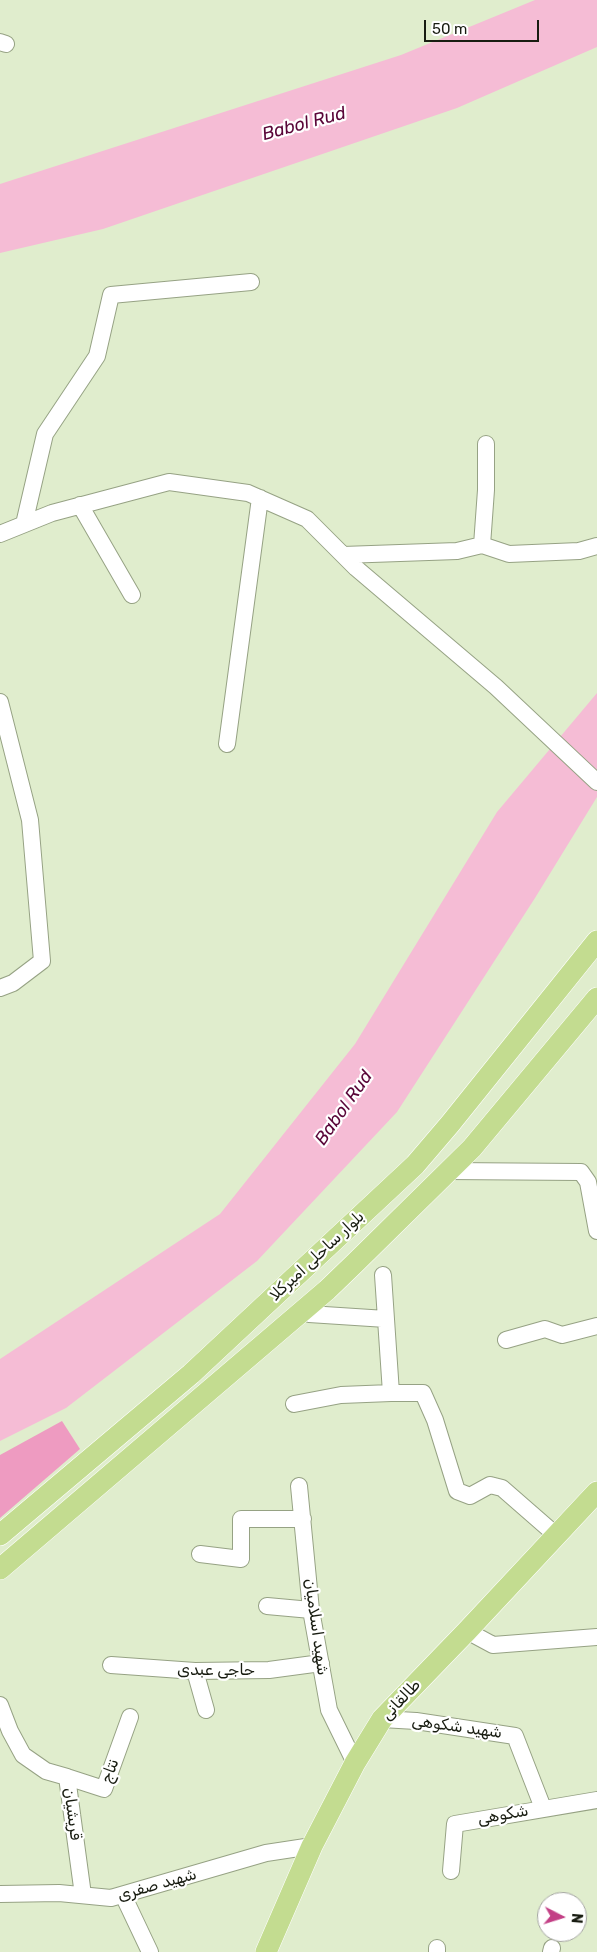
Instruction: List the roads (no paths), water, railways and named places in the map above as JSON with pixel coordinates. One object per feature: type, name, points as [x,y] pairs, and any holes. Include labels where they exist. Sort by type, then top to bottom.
[{"type":"main road","name":"بلوار ساحلی امیرکلا","points":[[0,1535],[191,1374],[415,1165],[597,942]]},
{"type":"main road","name":"بلوار ساحلی امیرکلا","points":[[0,1569],[327,1290],[472,1148],[597,998]]},
{"type":"main road","name":"طالقانی","points":[[266,1952],[312,1846],[355,1763],[382,1719],[597,1492]]},
{"type":"street","points":[[24,524],[45,434],[97,356],[111,295],[251,282]]},
{"type":"street","points":[[482,545],[486,490],[486,444]]},
{"type":"street","points":[[0,534],[52,513],[169,482],[248,493],[307,520],[343,555],[496,687],[597,782]]},
{"type":"street","points":[[227,744],[260,498]]},
{"type":"street","points":[[80,505],[132,595]]},
{"type":"street","points":[[343,555],[457,550],[482,545],[509,554],[579,551],[597,546]]},
{"type":"street","points":[[0,702],[30,820],[42,961],[13,983],[0,988]]},
{"type":"street","points":[[448,1171],[581,1172],[588,1182],[597,1231]]},
{"type":"street","points":[[383,1275],[391,1393]]},
{"type":"street","points":[[309,1314],[386,1319]]},
{"type":"street","points":[[506,1340],[545,1329],[562,1335],[597,1326]]},
{"type":"street","points":[[294,1404],[341,1395],[423,1393],[435,1420],[457,1491],[470,1496],[490,1485],[502,1488],[557,1536]]},
{"type":"street","name":"شهید اسلامیان","points":[[299,1486],[311,1610],[329,1710],[355,1763]]},
{"type":"street","points":[[200,1554],[241,1559],[241,1519],[303,1519]]},
{"type":"street","points":[[267,1606],[311,1610]]},
{"type":"street","points":[[467,1631],[494,1645],[597,1637]]},
{"type":"street","name":"حاجی عبدی","points":[[111,1665],[195,1672],[269,1670],[320,1663]]},
{"type":"street","points":[[195,1672],[206,1710]]},
{"type":"street","name":"قریشیان","points":[[0,1705],[10,1731],[23,1755],[46,1772],[67,1777],[83,1896]]},
{"type":"street","name":"نتاج","points":[[67,1777],[104,1789],[130,1717]]},
{"type":"street","name":"شهید شکوهی","points":[[382,1719],[416,1720],[515,1736],[543,1808]]},
{"type":"street","name":"شکوهی","points":[[451,1870],[455,1824],[597,1800]]},
{"type":"street","name":"شهید صفری","points":[[0,1894],[59,1893],[110,1898],[266,1853],[312,1846]]},
{"type":"street","points":[[123,1895],[150,1952]]},
{"type":"water","name":"Babol Rud","points":[[535,0],[597,0],[597,47],[457,108],[103,229],[0,253],[0,184],[401,55]]},
{"type":"water","name":"Babol Rud","points":[[597,693],[597,797],[535,898],[397,1112],[257,1261],[66,1408],[0,1441],[0,1359],[220,1214],[355,1044],[497,812]]}]
